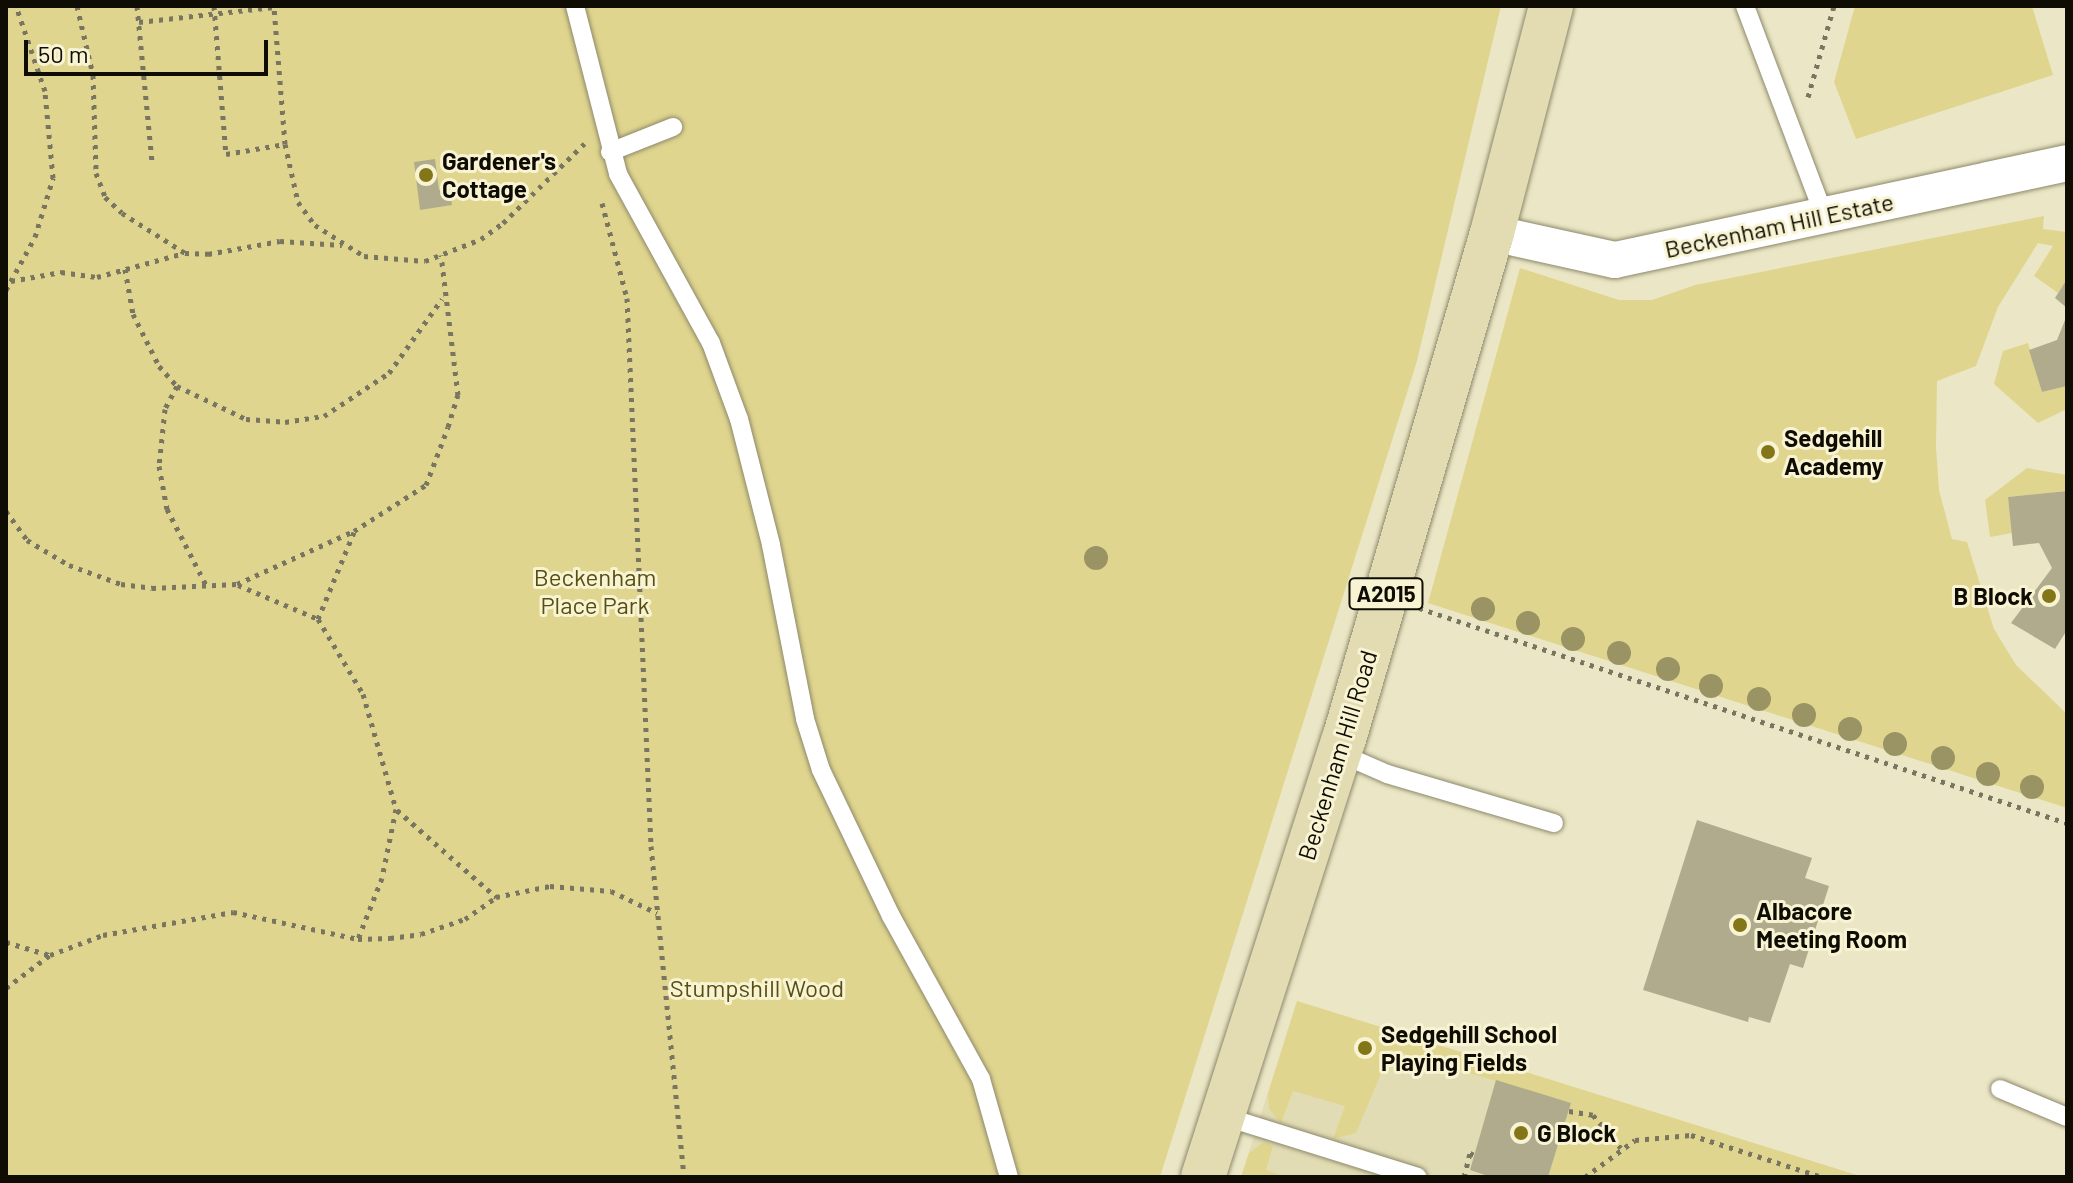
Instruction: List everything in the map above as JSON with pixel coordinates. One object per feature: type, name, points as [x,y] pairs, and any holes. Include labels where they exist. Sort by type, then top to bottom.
[{"type":"main road","name":"Beckenham Hill Road","points":[[1203,1177],[1339,753],[1492,233],[1551,6]]},
{"type":"street","name":"Beckenham Hill Estate","points":[[1492,233],[1615,260],[2067,163]]},
{"type":"lane","points":[[575,6],[608,144],[711,343],[739,419],[771,545],[805,719],[821,770],[891,916],[981,1079],[1009,1177]]},
{"type":"lane","points":[[1745,6],[1824,215]]},
{"type":"lane","points":[[608,144],[673,127]]},
{"type":"lane","points":[[1339,753],[1387,774],[1554,823]]},
{"type":"lane","points":[[2000,1089],[2067,1117]]},
{"type":"lane","points":[[1223,1116],[1418,1177]]},
{"type":"path","points":[[6,290],[35,237],[53,178],[45,91],[16,6]]},
{"type":"path","points":[[77,6],[93,75],[96,173],[105,197],[122,213],[185,253]]},
{"type":"path","points":[[137,6],[152,162]]},
{"type":"path","points":[[214,6],[226,154],[285,144]]},
{"type":"path","points":[[139,22],[274,6],[285,144],[298,202],[315,225],[342,245]]},
{"type":"path","points":[[1796,139],[1834,6]]},
{"type":"path","points":[[583,130],[590,156]]},
{"type":"path","points":[[10,282],[61,272],[97,277],[185,253],[208,254],[280,241],[342,245],[388,261],[425,261],[503,223],[587,142],[608,144]]},
{"type":"path","points":[[601,199],[627,298],[657,913],[684,1177]]},
{"type":"path","points":[[6,511],[27,540],[48,554],[121,584],[237,584],[354,531],[426,485],[458,395],[442,299],[441,255]]},
{"type":"path","points":[[125,269],[144,342],[177,386],[246,419],[285,422],[324,416],[389,373],[442,299]]},
{"type":"path","points":[[177,386],[165,409],[159,466],[167,509],[206,585]]},
{"type":"path","points":[[318,619],[354,531]]},
{"type":"path","points":[[237,584],[318,619],[363,694],[396,809],[382,878],[358,939]]},
{"type":"path","points":[[1385,597],[2067,823]]},
{"type":"path","points":[[396,809],[496,897]]},
{"type":"path","points":[[6,988],[50,955],[103,935],[233,912],[358,939],[421,934],[465,919],[496,897],[550,886],[611,891],[657,913]]},
{"type":"path","points":[[6,942],[50,955]]},
{"type":"path","points":[[1569,1111],[1593,1115],[1621,1148]]},
{"type":"path","points":[[1585,1177],[1635,1140],[1691,1135],[1823,1177]]},
{"type":"path","points":[[1464,1177],[1470,1153],[1474,1155]]},
{"type":"shaded area","name":"Sedgehill School Playing Fields","points":[[1297,1001],[1863,1177],[1241,1177]]},
{"type":"green space","name":"Beckenham Place Park","points":[[6,6],[1501,6],[1417,361],[1160,1177],[6,1177]]},
{"type":"green space","points":[[1855,6],[2032,6],[2053,75],[1856,139],[1834,82]]},
{"type":"green space","name":"Sedgehill Academy","points":[[2044,216],[2043,229],[2067,232],[2067,279],[2058,293],[2034,276],[2053,246],[2038,243],[1998,307],[1976,366],[1937,381],[1936,447],[1939,490],[1952,539],[1967,542],[1994,629],[2016,665],[2067,714],[2067,808],[1428,603],[1520,268],[1619,300],[1652,300],[1695,285]]},
{"type":"green space","points":[[2028,343],[2042,392],[2067,386],[2067,409],[2038,423],[1994,384],[2003,351]]},
{"type":"green space","points":[[2027,468],[2067,475],[2067,491],[2008,497],[2012,533],[1990,537],[1985,500]]},
{"type":"green space","points":[[1297,1001],[1863,1177],[1548,1177],[1571,1103],[1391,1050],[1356,1133],[1333,1139],[1345,1106],[1293,1091],[1281,1123],[1269,1109],[1268,1094]]},
{"type":"green space","points":[[1264,1142],[1273,1146],[1266,1170],[1286,1177],[1241,1177],[1249,1153]]},
{"type":"building","name":"Gardener's Cottage","points":[[435,159],[439,190],[450,188],[452,205],[420,210],[414,162]]},
{"type":"building","points":[[2067,279],[2067,308],[2055,298]]},
{"type":"building","points":[[2067,315],[2067,386],[2042,392],[2029,350],[2057,340]]},
{"type":"building","name":"B Block","points":[[2067,491],[2067,630],[2055,649],[2011,623],[2052,568],[2039,543],[2013,546],[2008,497]]},
{"type":"building","name":"Albacore Meeting Room","points":[[1697,820],[1812,858],[1805,878],[1829,886],[1803,968],[1790,964],[1770,1023],[1749,1017],[1748,1022],[1643,990]]},
{"type":"building","name":"G Block","points":[[1496,1080],[1571,1103],[1548,1177],[1491,1177],[1470,1170]]},
{"type":"place","name":"Gardener's Cottage","points":[[426,175]]},
{"type":"place","name":"Sedgehill Academy","points":[[1768,452]]},
{"type":"place","name":"B Block","points":[[2049,596]]},
{"type":"place","name":"Albacore Meeting Room","points":[[1740,925]]},
{"type":"place","name":"Sedgehill School Playing Fields","points":[[1365,1048]]},
{"type":"place","name":"G Block","points":[[1521,1133]]},
{"type":"park label","name":"Stumpshill Wood","points":[[757,988]]}]
